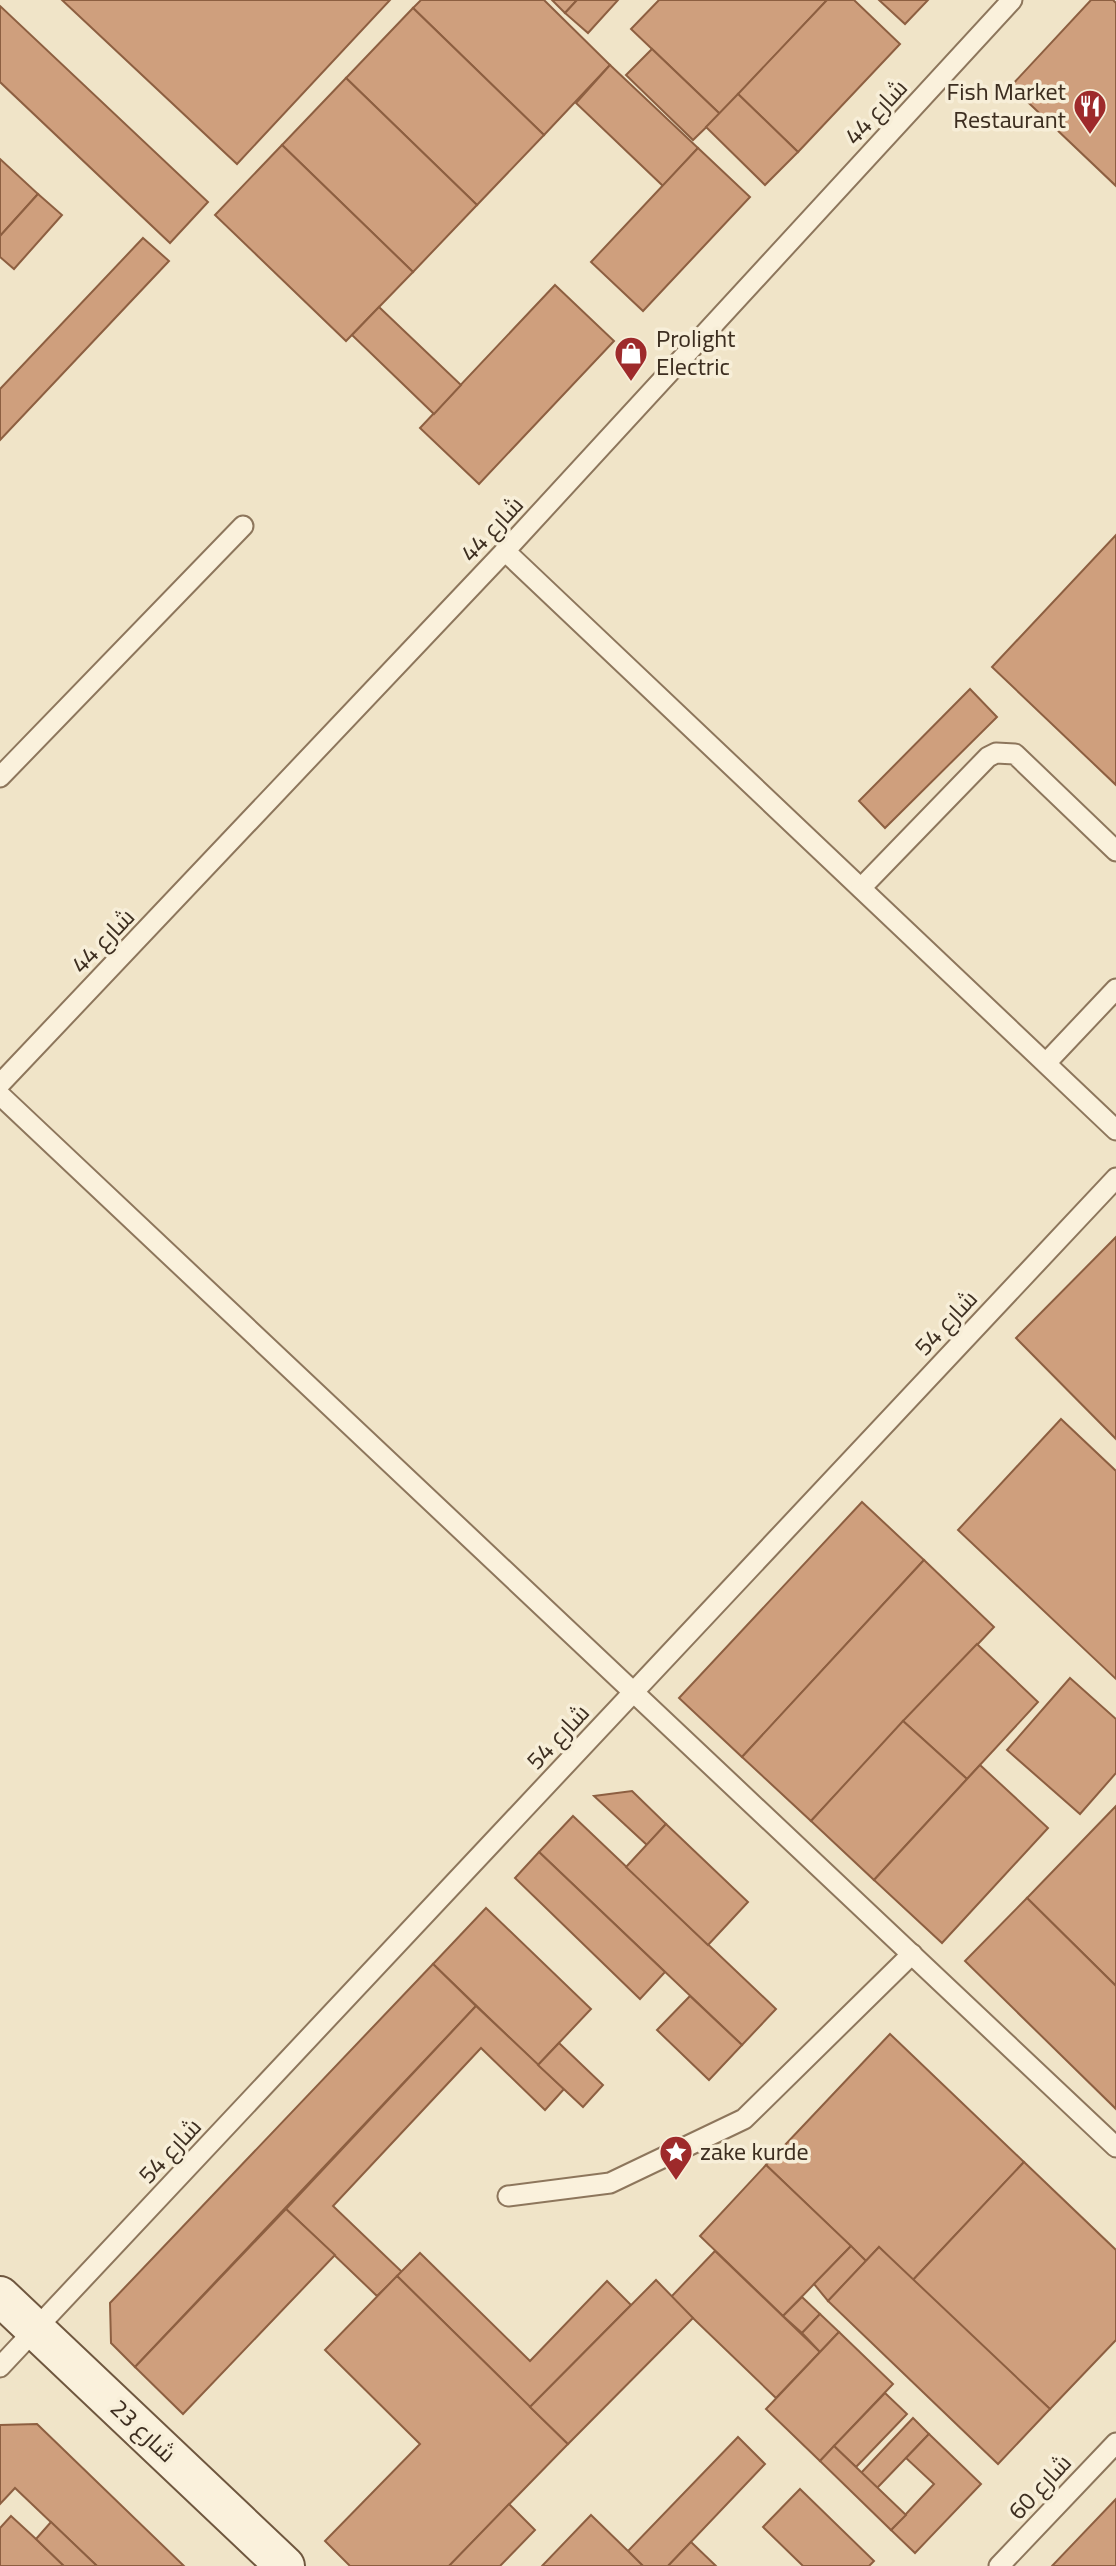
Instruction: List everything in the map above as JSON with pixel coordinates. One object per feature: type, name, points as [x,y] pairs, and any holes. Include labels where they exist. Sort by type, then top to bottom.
[{"type":"street","name":"شارع 23","points":[[0,2297],[285,2566]]},
{"type":"lane","name":"شارع 44","points":[[0,1084],[505,551],[1012,0]]},
{"type":"lane","points":[[0,777],[243,526]]},
{"type":"lane","points":[[505,551],[1116,1130]]},
{"type":"lane","points":[[861,888],[988,757],[996,753],[1015,754],[1116,851]]},
{"type":"lane","points":[[1046,1063],[1116,989]]},
{"type":"lane","points":[[0,1095],[1116,2147]]},
{"type":"lane","name":"شارع 54","points":[[0,2367],[1116,1178]]},
{"type":"lane","points":[[508,2196],[610,2183],[744,2119],[912,1954]]},
{"type":"lane","name":"شارع 60","points":[[1004,2564],[1116,2442]]},
{"type":"building","points":[[62,0],[390,0],[237,164]]},
{"type":"building","points":[[421,0],[544,0],[610,65],[544,135],[413,8]]},
{"type":"building","points":[[552,0],[577,0],[565,13]]},
{"type":"building","points":[[577,0],[618,0],[588,33],[565,13]]},
{"type":"building","points":[[659,0],[827,0],[720,114],[631,29]]},
{"type":"building","points":[[827,0],[854,0],[900,44],[798,152],[738,94]]},
{"type":"building","points":[[879,0],[928,0],[905,24]]},
{"type":"building","name":"Fish Market Restaurant","points":[[1091,0],[1113,0],[1116,3],[1116,186],[1011,86]]},
{"type":"building","points":[[0,6],[208,202],[170,243],[0,82]]},
{"type":"building","points":[[413,8],[544,135],[477,205],[346,78]]},
{"type":"building","points":[[652,49],[720,114],[693,140],[626,75]]},
{"type":"building","points":[[610,65],[698,148],[663,186],[576,103]]},
{"type":"building","points":[[346,78],[477,205],[413,272],[282,145]]},
{"type":"building","points":[[738,94],[798,152],[765,185],[706,127]]},
{"type":"building","points":[[282,145],[413,272],[346,341],[215,215]]},
{"type":"building","points":[[698,148],[750,197],[643,311],[591,262]]},
{"type":"building","points":[[0,159],[38,194],[0,236]]},
{"type":"building","points":[[38,194],[62,215],[14,269],[0,257],[0,236]]},
{"type":"building","points":[[143,238],[169,261],[0,440],[0,389]]},
{"type":"building","points":[[555,285],[614,341],[479,484],[420,428]]},
{"type":"building","points":[[379,307],[461,385],[434,414],[352,335]]},
{"type":"building","points":[[1116,535],[1116,785],[992,667]]},
{"type":"building","points":[[970,689],[997,717],[885,828],[859,801]]},
{"type":"building","points":[[1116,1237],[1116,1439],[1016,1338]]},
{"type":"building","points":[[1061,1419],[1116,1471],[1116,1679],[958,1530]]},
{"type":"building","points":[[862,1502],[924,1560],[742,1757],[679,1698]]},
{"type":"building","points":[[924,1560],[994,1627],[811,1821],[742,1757]]},
{"type":"building","points":[[977,1644],[1038,1702],[967,1779],[903,1721]]},
{"type":"building","points":[[1070,1678],[1116,1719],[1116,1773],[1080,1814],[1007,1750]]},
{"type":"building","points":[[903,1721],[967,1779],[874,1880],[811,1821]]},
{"type":"building","points":[[980,1765],[1048,1828],[942,1943],[874,1880]]},
{"type":"building","points":[[632,1791],[666,1824],[647,1845],[594,1796]]},
{"type":"building","points":[[1116,1806],[1116,1986],[1027,1898]]},
{"type":"building","points":[[573,1816],[776,2009],[742,2045],[539,1852]]},
{"type":"building","points":[[666,1824],[748,1902],[708,1945],[626,1867]]},
{"type":"building","points":[[539,1852],[665,1972],[640,1999],[515,1878]]},
{"type":"building","points":[[1027,1898],[1116,1986],[1116,2109],[965,1961]]},
{"type":"building","points":[[486,1908],[591,2009],[538,2065],[433,1964]]},
{"type":"building","points":[[433,1964],[476,2006],[135,2367],[111,2343],[110,2303]]},
{"type":"building","points":[[690,1996],[742,2045],[709,2080],[657,2030]]},
{"type":"building","points":[[476,2006],[564,2089],[545,2110],[481,2048],[333,2206],[402,2272],[377,2296],[286,2209]]},
{"type":"building","points":[[890,2034],[1024,2162],[912,2281],[879,2247],[866,2261],[766,2165]]},
{"type":"building","points":[[559,2043],[603,2085],[583,2107],[538,2065]]},
{"type":"building","points":[[1024,2162],[1116,2250],[1116,2340],[1050,2409],[912,2281]]},
{"type":"building","points":[[766,2165],[851,2246],[783,2316],[700,2236]]},
{"type":"building","points":[[286,2209],[335,2255],[183,2414],[135,2367]]},
{"type":"building","points":[[851,2246],[866,2261],[828,2301],[814,2284]]},
{"type":"building","points":[[879,2247],[1050,2409],[998,2464],[828,2301]]},
{"type":"building","points":[[715,2251],[820,2352],[776,2398],[671,2297]]},
{"type":"building","points":[[420,2253],[530,2361],[607,2281],[631,2305],[530,2407],[397,2276]]},
{"type":"building","points":[[397,2276],[568,2444],[449,2566],[350,2566],[325,2541],[420,2444],[325,2350]]},
{"type":"building","points":[[656,2280],[693,2318],[568,2444],[530,2407]]},
{"type":"building","points":[[802,2297],[820,2314],[802,2333],[783,2316]]},
{"type":"building","points":[[820,2314],[839,2332],[820,2352],[802,2333]]},
{"type":"building","points":[[839,2332],[893,2384],[820,2461],[766,2409]]},
{"type":"building","points":[[885,2393],[907,2414],[856,2467],[834,2446]]},
{"type":"building","points":[[913,2418],[929,2434],[877,2488],[861,2473]]},
{"type":"building","points":[[37,2424],[184,2566],[97,2566],[15,2488],[0,2504],[0,2425]]},
{"type":"building","points":[[929,2434],[981,2484],[915,2553],[891,2530],[934,2484],[906,2458]]},
{"type":"building","points":[[738,2437],[765,2464],[668,2566],[643,2566],[628,2551]]},
{"type":"building","points":[[834,2446],[906,2515],[891,2530],[820,2461]]},
{"type":"building","points":[[800,2489],[874,2561],[869,2566],[803,2566],[763,2527]]},
{"type":"building","points":[[1116,2499],[1116,2566],[1052,2566]]},
{"type":"building","points":[[509,2504],[535,2530],[500,2566],[449,2566]]},
{"type":"building","points":[[591,2515],[628,2551],[643,2566],[542,2566]]},
{"type":"building","points":[[11,2516],[64,2566],[0,2566],[0,2528]]},
{"type":"building","points":[[51,2522],[97,2566],[64,2566],[36,2539]]},
{"type":"building","points":[[691,2542],[716,2566],[668,2566]]},
{"type":"place","name":"Fish Market Restaurant","points":[[1090,136]]},
{"type":"place","name":"Prolight Electric","points":[[631,383]]},
{"type":"place","name":"zake kurde","points":[[676,2182]]}]
